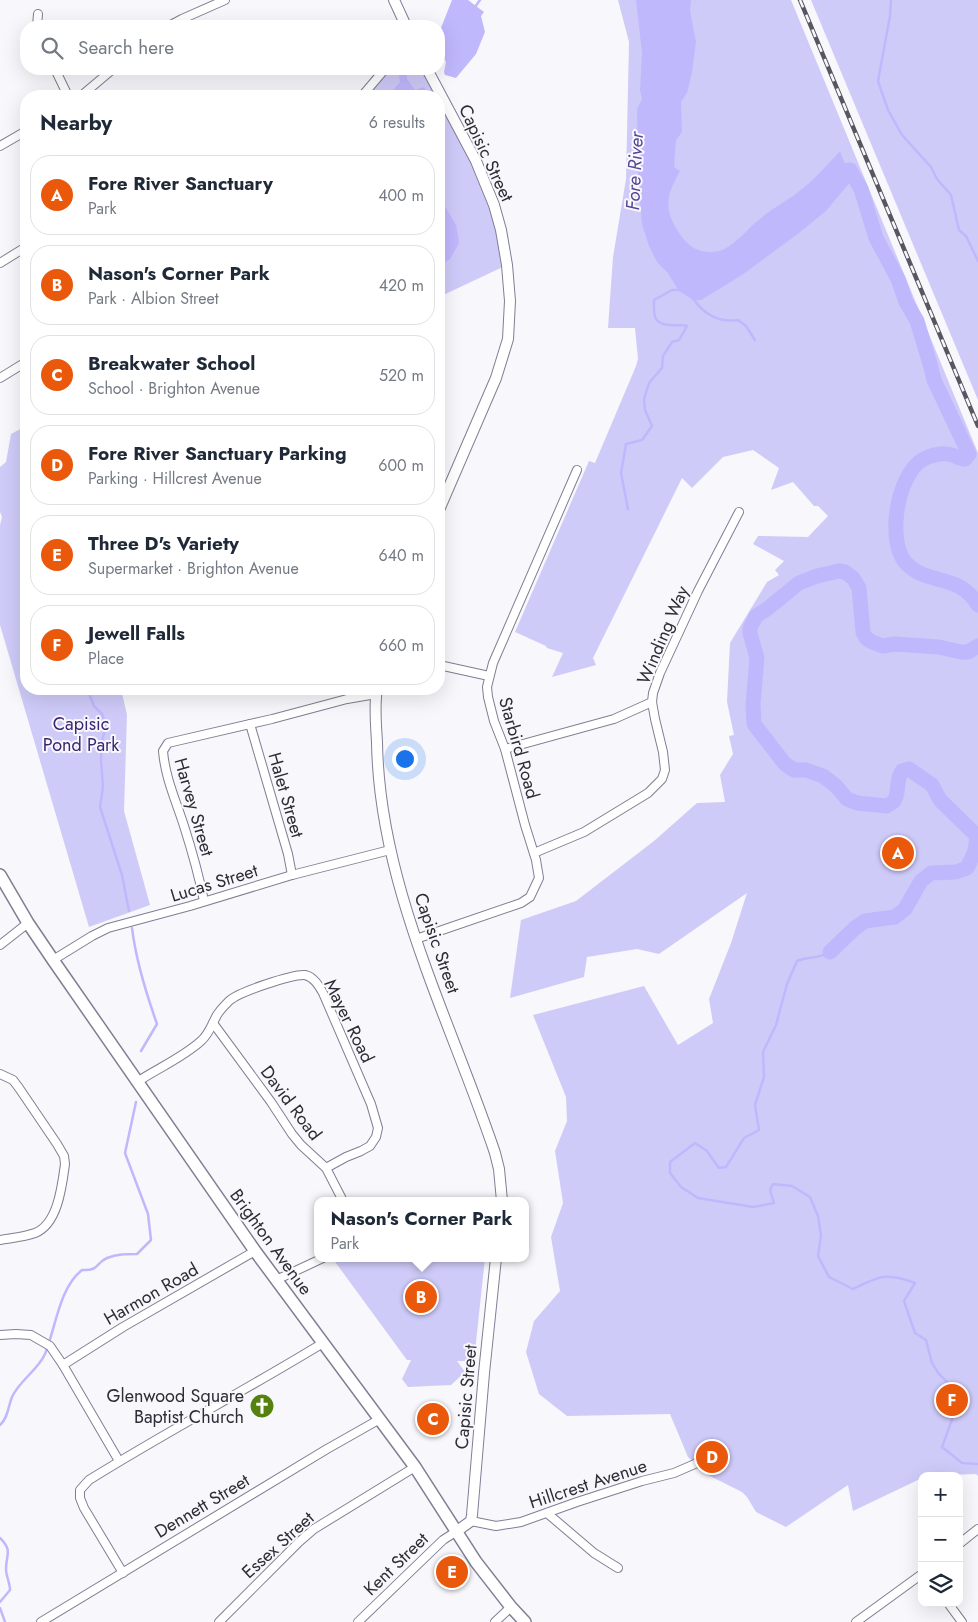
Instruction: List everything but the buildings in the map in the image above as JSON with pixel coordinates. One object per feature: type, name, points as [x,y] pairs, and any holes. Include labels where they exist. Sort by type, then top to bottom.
[{"type":"main road","name":"Brighton Avenue","points":[[0,875],[28,923],[53,960],[255,1251],[415,1467],[476,1562],[510,1607],[525,1622]]},
{"type":"street","points":[[179,20],[225,0]]},
{"type":"street","points":[[394,0],[403,20]]},
{"type":"street","points":[[38,14],[38,20]]},
{"type":"street","points":[[57,75],[65,90]]},
{"type":"street","points":[[87,90],[106,75]]},
{"type":"street","points":[[367,90],[380,75]]},
{"type":"street","name":"Capisic Street","points":[[430,75],[438,90]]},
{"type":"street","name":"Capisic Street","points":[[445,103],[476,161],[491,197],[504,244],[510,301],[508,339],[496,378],[445,496]]},
{"type":"street","points":[[0,146],[20,134]]},
{"type":"street","points":[[0,263],[20,251]]},
{"type":"street","points":[[1,376],[20,365]]},
{"type":"street","name":"Starbird Road","points":[[416,939],[521,903],[530,897],[539,878],[505,748],[494,722],[487,687],[492,663],[577,470]]},
{"type":"street","name":"Winding Way","points":[[534,853],[584,832],[648,793],[662,780],[665,770],[652,702],[653,693],[660,673],[698,591],[739,512]]},
{"type":"street","points":[[445,666],[489,676]]},
{"type":"street","points":[[250,724],[364,695]]},
{"type":"street","name":"Capisic Street","points":[[376,695],[379,790],[390,850],[416,939],[495,1152],[502,1197]]},
{"type":"street","points":[[505,748],[614,719],[652,702]]},
{"type":"street","name":"Harvey Street","points":[[204,901],[185,827],[166,771],[163,751],[168,743],[176,740],[250,724]]},
{"type":"street","name":"Halet Street","points":[[250,724],[288,854],[292,875]]},
{"type":"street","name":"Lucas Street","points":[[53,960],[108,928],[292,875],[390,850]]},
{"type":"street","points":[[0,945],[28,923]]},
{"type":"street","name":"Mayer Road","points":[[137,1082],[172,1062],[202,1041],[217,1014],[231,999],[248,990],[305,975],[313,979],[319,986],[371,1104],[378,1128],[376,1137],[370,1146],[326,1168]]},
{"type":"street","name":"David Road","points":[[213,1023],[271,1102],[296,1140],[326,1168],[341,1197]]},
{"type":"street","points":[[0,1074],[13,1080],[19,1088],[57,1144],[64,1156],[65,1164],[55,1212],[50,1221],[34,1233],[0,1240]]},
{"type":"street","name":"Harmon Road","points":[[63,1364],[255,1251]]},
{"type":"street","points":[[276,1280],[314,1262]]},
{"type":"street","name":"Capisic Street","points":[[471,1521],[496,1262]]},
{"type":"street","points":[[0,1335],[24,1334],[38,1338],[50,1346],[63,1364],[119,1461]]},
{"type":"street","points":[[123,1573],[84,1508],[80,1498],[80,1490],[89,1480],[119,1461],[269,1376],[323,1343]]},
{"type":"street","name":"Dennett Street","points":[[41,1622],[380,1419]]},
{"type":"street","name":"Hillcrest Avenue","points":[[471,1521],[496,1526],[521,1522],[642,1481],[674,1473],[711,1457]]},
{"type":"street","name":"Essex Street","points":[[218,1622],[314,1529],[415,1467]]},
{"type":"street","points":[[547,1513],[594,1553],[618,1568]]},
{"type":"street","points":[[457,1531],[471,1521]]},
{"type":"street","points":[[963,1541],[978,1529]]},
{"type":"street","name":"Kent Street","points":[[358,1622],[443,1540],[457,1531]]},
{"type":"street","points":[[856,1622],[918,1577]]},
{"type":"street","points":[[495,1622],[510,1607]]},
{"type":"street","points":[[951,1607],[962,1622]]},
{"type":"green space","points":[[618,0],[791,0],[978,453],[978,1476],[976,1474],[963,1474],[963,1472],[918,1472],[918,1480],[853,1511],[848,1485],[786,1527],[756,1512],[742,1492],[708,1475],[688,1457],[670,1414],[567,1416],[539,1394],[526,1352],[534,1321],[560,1291],[551,1237],[563,1203],[555,1151],[567,1121],[566,1097],[533,1015],[644,986],[678,1045],[713,1023],[709,999],[731,943],[747,893],[659,954],[637,949],[587,957],[584,977],[510,998],[521,920],[576,901],[654,841],[697,803],[725,802],[720,775],[733,754],[729,736],[734,735],[727,702],[730,643],[767,582],[779,575],[775,570],[784,561],[753,544],[758,536],[808,537],[828,516],[818,506],[814,506],[793,482],[771,490],[779,468],[753,450],[723,457],[692,488],[682,478],[593,658],[596,665],[552,677],[563,653],[547,648],[515,632],[589,461],[595,463],[638,359],[635,328],[608,328],[613,257],[626,179],[629,42]]},
{"type":"green space","points":[[811,0],[978,0],[978,400]]},
{"type":"green space","points":[[373,75],[431,75],[439,90],[362,90]]},
{"type":"green space","points":[[445,102],[476,161],[507,265],[445,294]]},
{"type":"green space","name":"Capisic Pond Park","points":[[20,429],[20,693],[0,625],[0,525],[2,517],[0,512],[0,467],[6,462],[11,434]]},
{"type":"green space","name":"Capisic Pond Park","points":[[21,695],[122,695],[127,715],[124,811],[150,905],[89,927]]},
{"type":"green space","points":[[335,1262],[485,1262],[474,1361],[457,1361],[465,1372],[451,1385],[408,1387],[402,1379],[411,1360],[407,1360]]},
{"type":"shaded area","points":[[452,0],[468,0],[484,12],[481,16],[485,32],[476,54],[456,78],[445,75],[444,20]]},
{"type":"shaded area","points":[[636,0],[691,0],[690,11],[696,42],[687,93],[681,102],[682,132],[676,140],[674,167],[680,171],[672,186],[668,206],[676,228],[684,240],[693,248],[711,252],[730,246],[766,214],[807,185],[840,151],[851,181],[826,211],[799,233],[742,275],[701,300],[693,300],[679,291],[667,272],[657,262],[649,246],[642,224],[638,177],[637,109],[642,99],[640,90],[642,53]]},
{"type":"shaded area","points":[[399,75],[407,75],[407,79],[415,90],[393,90],[400,82]]},
{"type":"shaded area","points":[[424,87],[426,90],[415,90]]},
{"type":"shaded area","points":[[445,206],[456,225],[459,243],[450,259],[445,262]]},
{"type":"waterway","points":[[475,7],[480,0]]},
{"type":"waterway","points":[[891,0],[890,16],[878,81],[888,110],[902,135],[931,167],[937,179],[951,195],[959,230],[966,236],[978,261]]},
{"type":"waterway","points":[[832,181],[840,171],[850,170],[861,189],[876,238],[898,279],[906,302],[917,321],[934,380],[969,454],[965,459],[945,454],[930,456],[918,463],[909,474],[898,504],[896,537],[899,551],[905,562],[914,570],[961,587],[970,594],[978,605]]},
{"type":"waterway","points":[[628,509],[621,473],[626,444],[642,440],[652,426],[645,410],[644,399],[649,383],[662,368],[663,356],[672,342],[679,340],[687,326],[660,323],[654,314],[654,300],[672,290],[680,290]]},
{"type":"waterway","points":[[693,298],[702,309],[718,319],[738,320],[746,326],[755,340]]},
{"type":"waterway","points":[[830,952],[865,921],[895,917],[905,909],[921,881],[931,873],[956,872],[967,868],[975,849],[976,835],[940,800],[932,785],[909,769],[902,771],[896,798],[887,806],[857,803],[847,799],[836,786],[823,776],[806,770],[794,770],[785,764],[754,724],[753,704],[757,658],[750,628],[756,616],[799,583],[817,576],[839,571],[845,572],[853,578],[859,588],[863,632],[866,638],[872,642],[883,646],[895,644],[939,647],[961,652],[968,652],[978,646]]},
{"type":"waterway","points":[[89,695],[94,706],[102,714],[106,725],[102,742],[103,787],[100,807],[122,875],[129,911]]},
{"type":"waterway","points":[[132,928],[142,977],[157,1024],[141,1051]]},
{"type":"waterway","points":[[830,952],[822,956],[797,961],[787,984],[776,1025],[763,1052],[764,1077],[755,1105],[759,1130],[744,1138],[726,1167],[719,1168],[707,1151],[695,1143],[670,1162],[670,1173],[681,1187],[698,1198],[753,1207],[774,1203],[770,1190],[773,1184],[792,1186],[810,1197],[818,1216],[821,1235],[818,1256],[829,1277],[853,1289],[883,1277],[897,1277],[915,1283],[904,1301],[915,1333],[926,1340],[932,1363],[949,1384],[952,1400],[954,1414],[942,1447],[962,1463],[978,1464]]},
{"type":"waterway","points":[[0,1425],[6,1416],[15,1391],[42,1360],[63,1297],[74,1278],[82,1270],[95,1268],[107,1258],[125,1254],[137,1254],[151,1240],[148,1214],[125,1153],[136,1102]]},
{"type":"waterway","points":[[0,1538],[8,1550],[6,1569],[10,1590],[0,1602]]},
{"type":"waterway","points":[[0,1608],[5,1622]]},
{"type":"railway","points":[[800,0],[978,426]]},
{"type":"place","name":"Fore River Sanctuary","points":[[898,853]]},
{"type":"place","name":"Nason's Corner Park","points":[[421,1297]]},
{"type":"place","name":"Jewell Falls","points":[[952,1400]]},
{"type":"place","name":"Glenwood Square Baptist Church","points":[[262,1406]]},
{"type":"place","name":"Breakwater School","points":[[433,1419]]},
{"type":"place","name":"Fore River Sanctuary Parking","points":[[712,1457]]},
{"type":"place","name":"Three D's Variety","points":[[452,1572]]},
{"type":"water label","name":"Fore River","points":[[634,171]]}]
